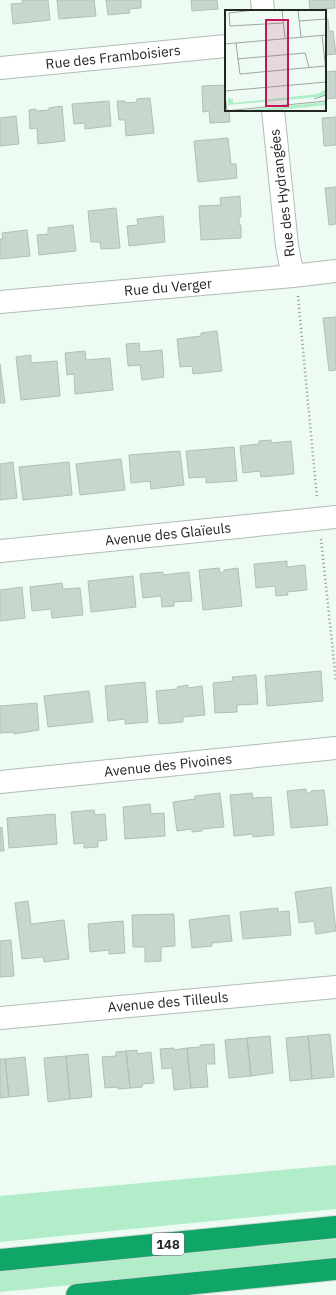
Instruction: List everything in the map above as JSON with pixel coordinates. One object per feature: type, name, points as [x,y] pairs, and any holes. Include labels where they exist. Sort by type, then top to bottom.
[{"type":"highway","name":"148","points":[[0,1260],[336,1227]]},
{"type":"highway","points":[[77,1295],[336,1269]]},
{"type":"street","points":[[262,0],[263,10]]},
{"type":"street","name":"Rue des Framboisiers","points":[[0,68],[225,46]]},
{"type":"street","name":"Rue des Hydrangées","points":[[273,111],[287,246],[293,276]]},
{"type":"street","name":"Rue du Verger","points":[[0,302],[336,271]]},
{"type":"street","name":"Avenue des Glaïeuls","points":[[0,550],[328,518]]},
{"type":"street","name":"Avenue des Pivoines","points":[[0,782],[336,748]]},
{"type":"street","name":"Avenue des Tilleuls","points":[[0,1018],[336,987]]},
{"type":"path","points":[[293,276],[298,290],[328,518],[336,681]]},
{"type":"green space","points":[[336,1165],[336,1209],[0,1242],[0,1196]]},
{"type":"green space","points":[[336,1239],[336,1259],[0,1292],[0,1271]]},
{"type":"building","points":[[22,0],[48,0],[50,20],[13,24],[11,4],[23,3]]},
{"type":"building","points":[[57,0],[94,0],[96,16],[59,19]]},
{"type":"building","points":[[106,0],[141,0],[141,8],[129,9],[130,13],[108,15]]},
{"type":"building","points":[[191,0],[217,0],[218,9],[192,11]]},
{"type":"building","points":[[309,0],[335,0],[335,8],[310,10]]},
{"type":"building","points":[[326,19],[328,19],[329,31],[333,31],[336,54],[326,55]]},
{"type":"building","points":[[336,71],[336,98],[326,99],[326,72]]},
{"type":"building","points":[[225,85],[225,111],[229,111],[230,122],[210,123],[209,111],[203,112],[202,86]]},
{"type":"building","points":[[150,98],[154,133],[126,136],[125,120],[119,120],[117,101],[125,101],[125,103],[137,102],[137,99]]},
{"type":"building","points":[[109,101],[111,126],[85,129],[85,123],[74,124],[72,104]]},
{"type":"building","points":[[62,106],[65,141],[38,144],[37,128],[30,129],[29,110],[49,110],[49,108]]},
{"type":"building","points":[[16,116],[19,144],[0,146],[0,118]]},
{"type":"building","points":[[336,117],[336,145],[324,146],[322,118]]},
{"type":"building","points":[[228,138],[231,164],[236,164],[237,178],[198,182],[194,141]]},
{"type":"building","points":[[336,187],[336,224],[329,225],[325,188]]},
{"type":"building","points":[[240,196],[241,217],[239,217],[239,225],[241,225],[241,238],[201,240],[199,206],[221,205],[220,198]]},
{"type":"building","points":[[116,208],[120,248],[101,249],[100,242],[91,242],[88,211]]},
{"type":"building","points":[[163,216],[165,242],[129,246],[127,226],[138,225],[137,219]]},
{"type":"building","points":[[73,225],[76,251],[39,255],[37,235],[48,234],[48,228]]},
{"type":"building","points":[[27,230],[30,256],[0,259],[0,239],[3,239],[2,233]]},
{"type":"building","points":[[336,317],[336,370],[329,371],[323,318]]},
{"type":"building","points":[[217,331],[222,371],[193,374],[192,366],[180,367],[177,339],[201,336],[201,333]]},
{"type":"building","points":[[139,343],[140,352],[162,350],[164,377],[142,380],[140,365],[128,366],[126,344]]},
{"type":"building","points":[[85,351],[86,360],[110,358],[113,390],[75,394],[74,374],[67,375],[65,353]]},
{"type":"building","points":[[31,355],[31,363],[57,361],[60,396],[21,400],[16,357]]},
{"type":"building","points":[[0,364],[5,403],[0,403]]},
{"type":"building","points":[[271,440],[271,443],[291,441],[294,474],[261,477],[260,471],[243,473],[240,446],[259,444],[259,441]]},
{"type":"building","points":[[234,447],[237,481],[206,483],[206,477],[189,478],[186,451]]},
{"type":"building","points":[[180,451],[184,485],[151,489],[150,481],[131,483],[129,455]]},
{"type":"building","points":[[121,459],[125,490],[80,495],[76,464]]},
{"type":"building","points":[[13,462],[17,498],[0,500],[0,464]]},
{"type":"building","points":[[69,462],[72,495],[23,500],[19,467]]},
{"type":"building","points":[[287,561],[287,567],[305,565],[307,590],[287,592],[288,595],[276,596],[275,586],[256,588],[254,564]]},
{"type":"building","points":[[219,568],[220,573],[224,572],[224,570],[238,568],[242,606],[203,610],[199,570]]},
{"type":"building","points":[[163,572],[163,575],[189,572],[192,601],[174,602],[174,606],[162,607],[161,596],[143,598],[140,574]]},
{"type":"building","points":[[133,576],[136,607],[91,612],[88,581]]},
{"type":"building","points":[[62,583],[63,589],[80,588],[83,615],[52,618],[51,609],[32,611],[30,587]]},
{"type":"building","points":[[22,587],[25,618],[0,621],[0,590]]},
{"type":"building","points":[[321,671],[323,701],[267,706],[265,676]]},
{"type":"building","points":[[256,675],[258,704],[237,705],[237,712],[215,713],[213,683],[233,681],[232,677]]},
{"type":"building","points":[[145,682],[148,722],[125,724],[125,719],[108,721],[105,686]]},
{"type":"building","points":[[188,685],[188,688],[202,686],[205,715],[183,717],[183,722],[159,724],[156,691],[177,689],[177,687]]},
{"type":"building","points":[[89,691],[93,722],[48,727],[44,696]]},
{"type":"building","points":[[37,703],[39,730],[14,734],[14,732],[0,733],[0,706]]},
{"type":"building","points":[[306,789],[307,793],[311,793],[311,791],[324,790],[328,825],[291,828],[287,791]]},
{"type":"building","points":[[220,793],[224,827],[202,829],[202,831],[192,832],[192,829],[177,831],[173,802],[195,799],[195,796]]},
{"type":"building","points":[[252,793],[253,798],[271,797],[274,835],[253,837],[253,834],[234,836],[230,795]]},
{"type":"building","points":[[150,804],[151,814],[164,813],[165,836],[125,839],[123,807]]},
{"type":"building","points":[[94,810],[95,815],[105,814],[107,840],[98,841],[98,847],[84,848],[84,843],[74,844],[71,812]]},
{"type":"building","points":[[55,814],[57,844],[9,848],[7,818]]},
{"type":"building","points":[[2,827],[4,851],[0,851],[0,828]]},
{"type":"building","points":[[331,887],[336,931],[316,934],[314,921],[299,923],[295,892]]},
{"type":"building","points":[[28,901],[31,924],[64,920],[69,959],[44,962],[43,957],[22,959],[15,903]]},
{"type":"building","points":[[278,908],[278,912],[289,911],[291,935],[243,939],[240,912]]},
{"type":"building","points":[[174,914],[175,946],[161,947],[161,961],[145,962],[145,947],[133,947],[132,915]]},
{"type":"building","points":[[229,915],[232,941],[212,943],[212,946],[192,948],[189,920]]},
{"type":"building","points":[[123,921],[125,953],[109,954],[109,950],[90,952],[88,924]]},
{"type":"building","points":[[11,940],[14,976],[0,977],[0,941]]},
{"type":"building","points":[[330,1034],[334,1077],[312,1079],[308,1036]]},
{"type":"building","points":[[270,1036],[273,1073],[251,1076],[247,1038]]},
{"type":"building","points":[[308,1036],[312,1079],[290,1081],[286,1038]]},
{"type":"building","points":[[247,1038],[251,1076],[229,1078],[225,1040]]},
{"type":"building","points":[[214,1044],[215,1064],[206,1064],[208,1087],[191,1088],[187,1048]]},
{"type":"building","points":[[174,1048],[174,1050],[187,1048],[191,1088],[174,1090],[172,1068],[162,1069],[160,1049]]},
{"type":"building","points":[[137,1050],[137,1054],[151,1052],[154,1083],[142,1084],[142,1087],[130,1088],[126,1051]]},
{"type":"building","points":[[126,1051],[130,1088],[105,1088],[102,1057],[116,1056],[116,1052]]},
{"type":"building","points":[[88,1054],[92,1097],[70,1099],[66,1056]]},
{"type":"building","points":[[66,1056],[70,1099],[48,1102],[44,1058]]},
{"type":"building","points":[[25,1057],[29,1095],[9,1097],[5,1059]]},
{"type":"building","points":[[0,1059],[5,1059],[9,1097],[0,1098]]}]
